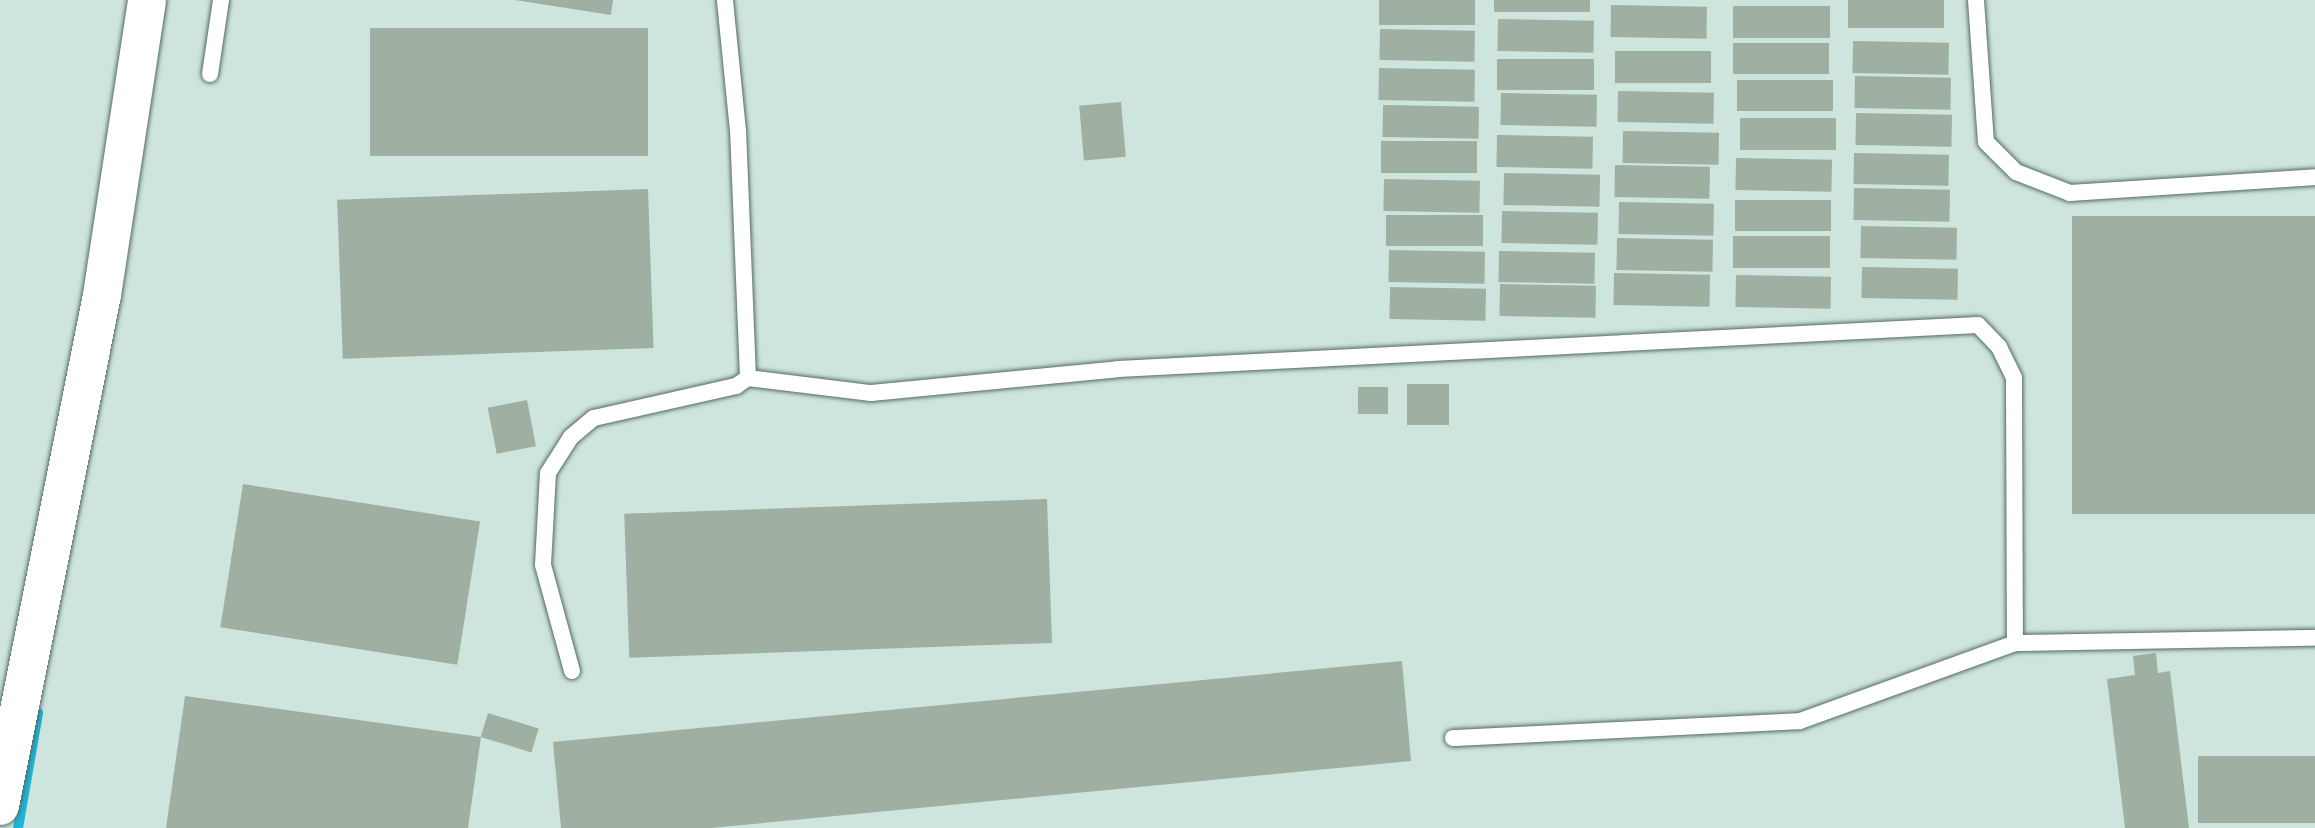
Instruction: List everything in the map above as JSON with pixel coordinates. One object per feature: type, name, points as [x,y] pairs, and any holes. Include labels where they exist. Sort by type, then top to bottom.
[{"type":"street","points":[[0,806],[102,295],[147,0]]},
{"type":"lane","points":[[210,74],[221,0]]},
{"type":"lane","points":[[725,0],[738,131],[748,378]]},
{"type":"lane","points":[[1976,0],[1986,142],[2017,172],[2070,193],[2315,177]]},
{"type":"lane","points":[[572,671],[543,565],[548,473],[571,437],[593,418],[736,386],[748,378],[871,393],[1118,369],[1978,325],[1999,347],[2014,378],[2015,643]]},
{"type":"lane","points":[[1453,738],[1800,720],[2015,643],[2315,638]]},
{"type":"building","points":[[515,0],[613,0],[611,15]]},
{"type":"building","points":[[1379,0],[1475,0],[1475,25],[1379,25]]},
{"type":"building","points":[[1494,0],[1590,0],[1590,12],[1494,12]]},
{"type":"building","points":[[1848,0],[1944,0],[1944,28],[1848,28]]},
{"type":"building","points":[[1611,5],[1707,7],[1706,39],[1610,37]]},
{"type":"building","points":[[1733,6],[1830,6],[1830,38],[1733,38]]},
{"type":"building","points":[[1498,19],[1594,21],[1593,53],[1497,51]]},
{"type":"building","points":[[370,28],[648,28],[648,156],[370,156]]},
{"type":"building","points":[[1380,29],[1475,31],[1474,62],[1379,60]]},
{"type":"building","points":[[1853,41],[1949,43],[1948,75],[1852,73]]},
{"type":"building","points":[[1733,43],[1829,43],[1829,74],[1733,74]]},
{"type":"building","points":[[1615,51],[1711,51],[1711,83],[1615,83]]},
{"type":"building","points":[[1497,59],[1594,59],[1594,90],[1497,90]]},
{"type":"building","points":[[1379,68],[1475,70],[1474,102],[1378,100]]},
{"type":"building","points":[[1855,76],[1951,78],[1950,110],[1854,108]]},
{"type":"building","points":[[1737,80],[1833,80],[1833,111],[1737,111]]},
{"type":"building","points":[[1618,91],[1714,93],[1713,124],[1617,122]]},
{"type":"building","points":[[1501,93],[1597,95],[1596,127],[1500,125]]},
{"type":"building","points":[[1121,102],[1126,157],[1084,160],[1079,106]]},
{"type":"building","points":[[1383,105],[1479,107],[1478,139],[1382,137]]},
{"type":"building","points":[[1856,113],[1952,115],[1951,147],[1855,145]]},
{"type":"building","points":[[1740,118],[1836,118],[1836,150],[1740,150]]},
{"type":"building","points":[[1623,131],[1719,133],[1718,165],[1622,163]]},
{"type":"building","points":[[1497,135],[1593,137],[1592,169],[1496,167]]},
{"type":"building","points":[[1381,141],[1477,141],[1477,173],[1381,173]]},
{"type":"building","points":[[1854,153],[1949,155],[1948,186],[1853,184]]},
{"type":"building","points":[[1736,158],[1832,160],[1831,192],[1735,190]]},
{"type":"building","points":[[1615,165],[1710,167],[1709,199],[1614,197]]},
{"type":"building","points":[[1504,173],[1600,175],[1599,207],[1503,205]]},
{"type":"building","points":[[1384,179],[1480,181],[1479,213],[1383,211]]},
{"type":"building","points":[[1854,188],[1950,190],[1949,222],[1853,220]]},
{"type":"building","points":[[648,189],[654,348],[343,359],[337,200]]},
{"type":"building","points":[[1735,200],[1831,200],[1831,231],[1735,231]]},
{"type":"building","points":[[1619,202],[1714,204],[1713,236],[1618,234]]},
{"type":"building","points":[[1502,211],[1598,213],[1597,245],[1501,243]]},
{"type":"building","points":[[1386,215],[1483,215],[1483,246],[1386,246]]},
{"type":"building","points":[[2072,216],[2315,216],[2315,514],[2072,514]]},
{"type":"building","points":[[1861,226],[1957,228],[1956,260],[1860,258]]},
{"type":"building","points":[[1733,236],[1830,236],[1830,268],[1733,268]]},
{"type":"building","points":[[1617,238],[1713,240],[1712,272],[1616,270]]},
{"type":"building","points":[[1389,250],[1485,252],[1484,284],[1388,282]]},
{"type":"building","points":[[1499,251],[1595,253],[1594,284],[1498,282]]},
{"type":"building","points":[[1862,267],[1958,269],[1957,300],[1861,298]]},
{"type":"building","points":[[1614,273],[1710,275],[1709,307],[1613,305]]},
{"type":"building","points":[[1736,275],[1831,277],[1830,309],[1735,307]]},
{"type":"building","points":[[1500,284],[1596,286],[1595,318],[1499,316]]},
{"type":"building","points":[[1390,287],[1486,289],[1485,321],[1389,319]]},
{"type":"building","points":[[1407,384],[1449,384],[1449,425],[1407,425]]},
{"type":"building","points":[[1358,387],[1388,387],[1388,414],[1358,414]]},
{"type":"building","points":[[527,400],[536,446],[497,454],[488,408]]},
{"type":"building","points":[[243,484],[480,522],[457,665],[220,627]]},
{"type":"building","points":[[1047,499],[1052,643],[629,658],[624,514]]},
{"type":"building","points":[[2156,653],[2158,673],[2170,671],[2189,828],[2125,828],[2107,679],[2135,675],[2133,656]]},
{"type":"building","points":[[1402,661],[1411,761],[711,828],[561,828],[553,742]]},
{"type":"building","points":[[185,696],[481,737],[468,828],[166,828]]},
{"type":"building","points":[[488,713],[539,728],[531,752],[481,737]]},
{"type":"building","points":[[2198,756],[2315,756],[2315,823],[2198,823]]},
{"type":"waterway","points":[[18,828],[38,713]]}]
